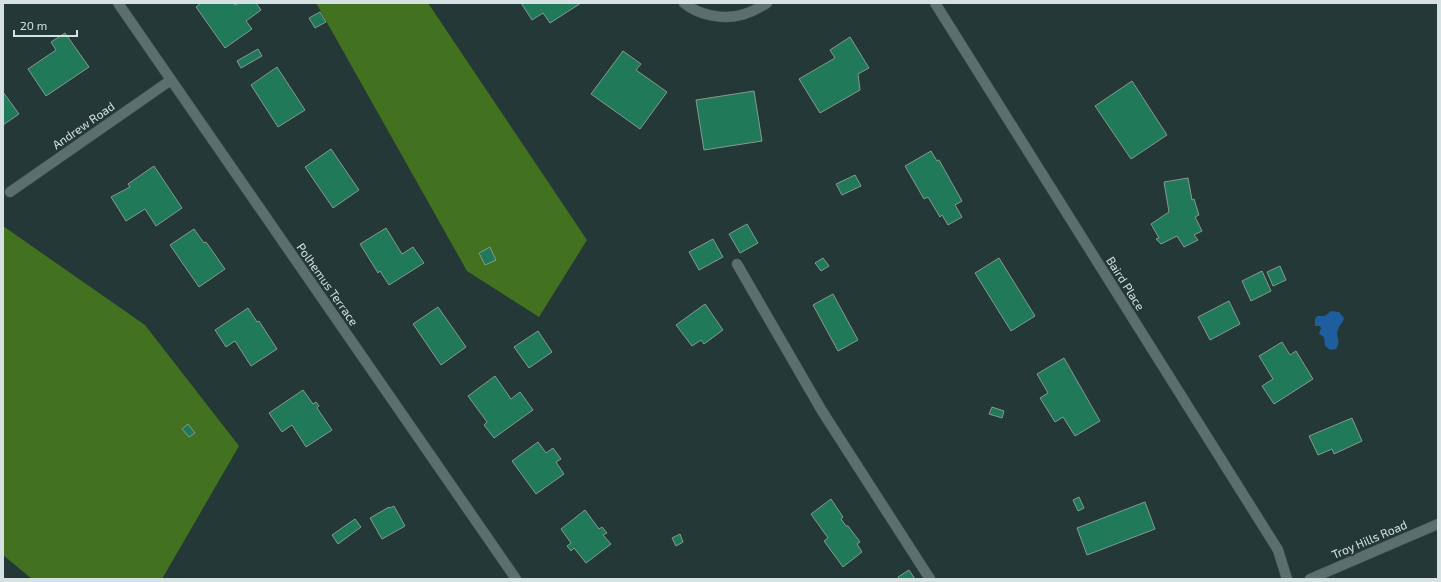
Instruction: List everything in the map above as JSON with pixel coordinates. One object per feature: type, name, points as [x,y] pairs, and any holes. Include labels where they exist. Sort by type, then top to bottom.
[{"type":"street","name":"Polhemus Terrace","points":[[118,3],[516,579]]},
{"type":"street","points":[[684,3],[699,12],[727,17],[741,15],[757,9],[767,3]]},
{"type":"street","name":"Baird Place","points":[[936,3],[1278,550],[1287,579]]},
{"type":"street","name":"Andrew Road","points":[[10,192],[171,80]]},
{"type":"street","points":[[737,264],[822,411],[930,579]]},
{"type":"street","name":"Troy Hills Road","points":[[1310,579],[1438,524]]},
{"type":"green space","points":[[316,3],[428,3],[587,240],[539,317],[467,271]]},
{"type":"green space","points":[[3,226],[145,325],[239,446],[162,579],[32,579],[3,555]]},
{"type":"water","points":[[1331,311],[1339,312],[1344,318],[1337,332],[1338,346],[1336,349],[1330,350],[1325,346],[1324,337],[1319,334],[1321,328],[1320,326],[1315,326],[1315,319],[1317,316],[1325,316]]},
{"type":"building","points":[[201,3],[234,3],[235,5],[239,3],[256,3],[261,10],[246,21],[252,29],[225,48],[196,7]]},
{"type":"building","points":[[521,3],[581,3],[550,23],[543,13],[532,20]]},
{"type":"building","points":[[320,12],[326,22],[315,28],[309,18]]},
{"type":"building","points":[[65,33],[89,67],[46,96],[28,69],[56,50],[51,42]]},
{"type":"building","points":[[850,37],[869,68],[858,74],[860,90],[820,113],[799,79],[835,58],[830,50]]},
{"type":"building","points":[[258,49],[262,56],[241,68],[237,61]]},
{"type":"building","points":[[623,51],[641,64],[636,70],[667,92],[640,129],[591,94]]},
{"type":"building","points":[[277,67],[305,110],[278,127],[251,85]]},
{"type":"building","points":[[1132,81],[1167,135],[1131,159],[1095,106]]},
{"type":"building","points":[[754,91],[762,141],[704,150],[696,100]]},
{"type":"building","points":[[3,92],[19,114],[3,125]]},
{"type":"building","points":[[331,149],[359,190],[333,208],[305,167]]},
{"type":"building","points":[[931,151],[937,161],[939,160],[962,201],[955,205],[962,217],[948,225],[942,215],[940,217],[928,197],[924,199],[905,166]]},
{"type":"building","points":[[154,166],[182,208],[156,226],[145,209],[126,221],[111,197],[130,187],[128,184]]},
{"type":"building","points":[[855,175],[861,186],[842,195],[836,184]]},
{"type":"building","points":[[1188,178],[1192,200],[1194,199],[1199,215],[1195,217],[1202,231],[1194,235],[1198,240],[1184,247],[1177,236],[1161,244],[1156,239],[1159,238],[1151,224],[1169,212],[1164,182]]},
{"type":"building","points":[[747,224],[758,243],[740,253],[729,234]]},
{"type":"building","points":[[386,228],[402,254],[413,247],[424,263],[389,285],[380,271],[378,273],[360,244]]},
{"type":"building","points":[[194,229],[204,243],[206,242],[225,269],[199,287],[170,245]]},
{"type":"building","points":[[713,239],[723,257],[699,270],[689,252]]},
{"type":"building","points":[[490,247],[496,260],[485,265],[479,253]]},
{"type":"building","points":[[823,258],[829,266],[821,271],[815,263]]},
{"type":"building","points":[[999,258],[1035,316],[1011,331],[975,273]]},
{"type":"building","points":[[1280,266],[1286,280],[1273,286],[1267,272]]},
{"type":"building","points":[[1262,271],[1271,291],[1251,301],[1242,281]]},
{"type":"building","points":[[833,294],[858,340],[838,351],[813,305]]},
{"type":"building","points":[[1229,301],[1240,324],[1210,340],[1198,317]]},
{"type":"building","points":[[705,304],[723,330],[704,344],[701,340],[692,346],[676,325]]},
{"type":"building","points":[[438,307],[466,347],[441,365],[413,324]]},
{"type":"building","points":[[248,308],[257,322],[259,321],[277,349],[251,366],[235,341],[226,347],[215,330]]},
{"type":"building","points":[[538,331],[552,352],[529,368],[514,347]]},
{"type":"building","points":[[1282,342],[1290,355],[1296,351],[1313,379],[1274,404],[1262,386],[1273,379],[1259,356]]},
{"type":"building","points":[[1064,358],[1100,421],[1075,436],[1063,417],[1055,422],[1040,398],[1048,393],[1037,374]]},
{"type":"building","points":[[495,376],[511,399],[520,392],[533,410],[494,438],[484,425],[487,422],[468,396]]},
{"type":"building","points":[[303,390],[313,404],[316,402],[319,406],[317,408],[332,430],[306,447],[292,425],[282,432],[269,413]]},
{"type":"building","points":[[992,407],[1004,411],[1002,418],[989,414]]},
{"type":"building","points":[[1352,418],[1362,441],[1334,454],[1332,449],[1318,455],[1309,436]]},
{"type":"building","points":[[188,424],[195,433],[189,437],[182,429]]},
{"type":"building","points":[[538,442],[546,453],[553,448],[561,459],[556,462],[564,474],[536,494],[512,461]]},
{"type":"building","points":[[1079,497],[1084,508],[1078,511],[1073,500]]},
{"type":"building","points":[[831,499],[843,517],[841,519],[860,542],[857,544],[862,552],[843,567],[824,541],[828,538],[811,514]]},
{"type":"building","points":[[1145,502],[1155,529],[1087,555],[1077,528]]},
{"type":"building","points":[[394,506],[405,526],[382,539],[370,518],[389,507]]},
{"type":"building","points":[[585,510],[599,529],[602,527],[607,533],[603,535],[611,544],[586,563],[574,548],[571,551],[567,546],[571,543],[561,529]]},
{"type":"building","points":[[355,519],[361,527],[338,544],[332,535]]},
{"type":"building","points":[[680,534],[683,542],[676,546],[672,538]]},
{"type":"building","points":[[909,570],[915,579],[899,579],[898,577]]}]
